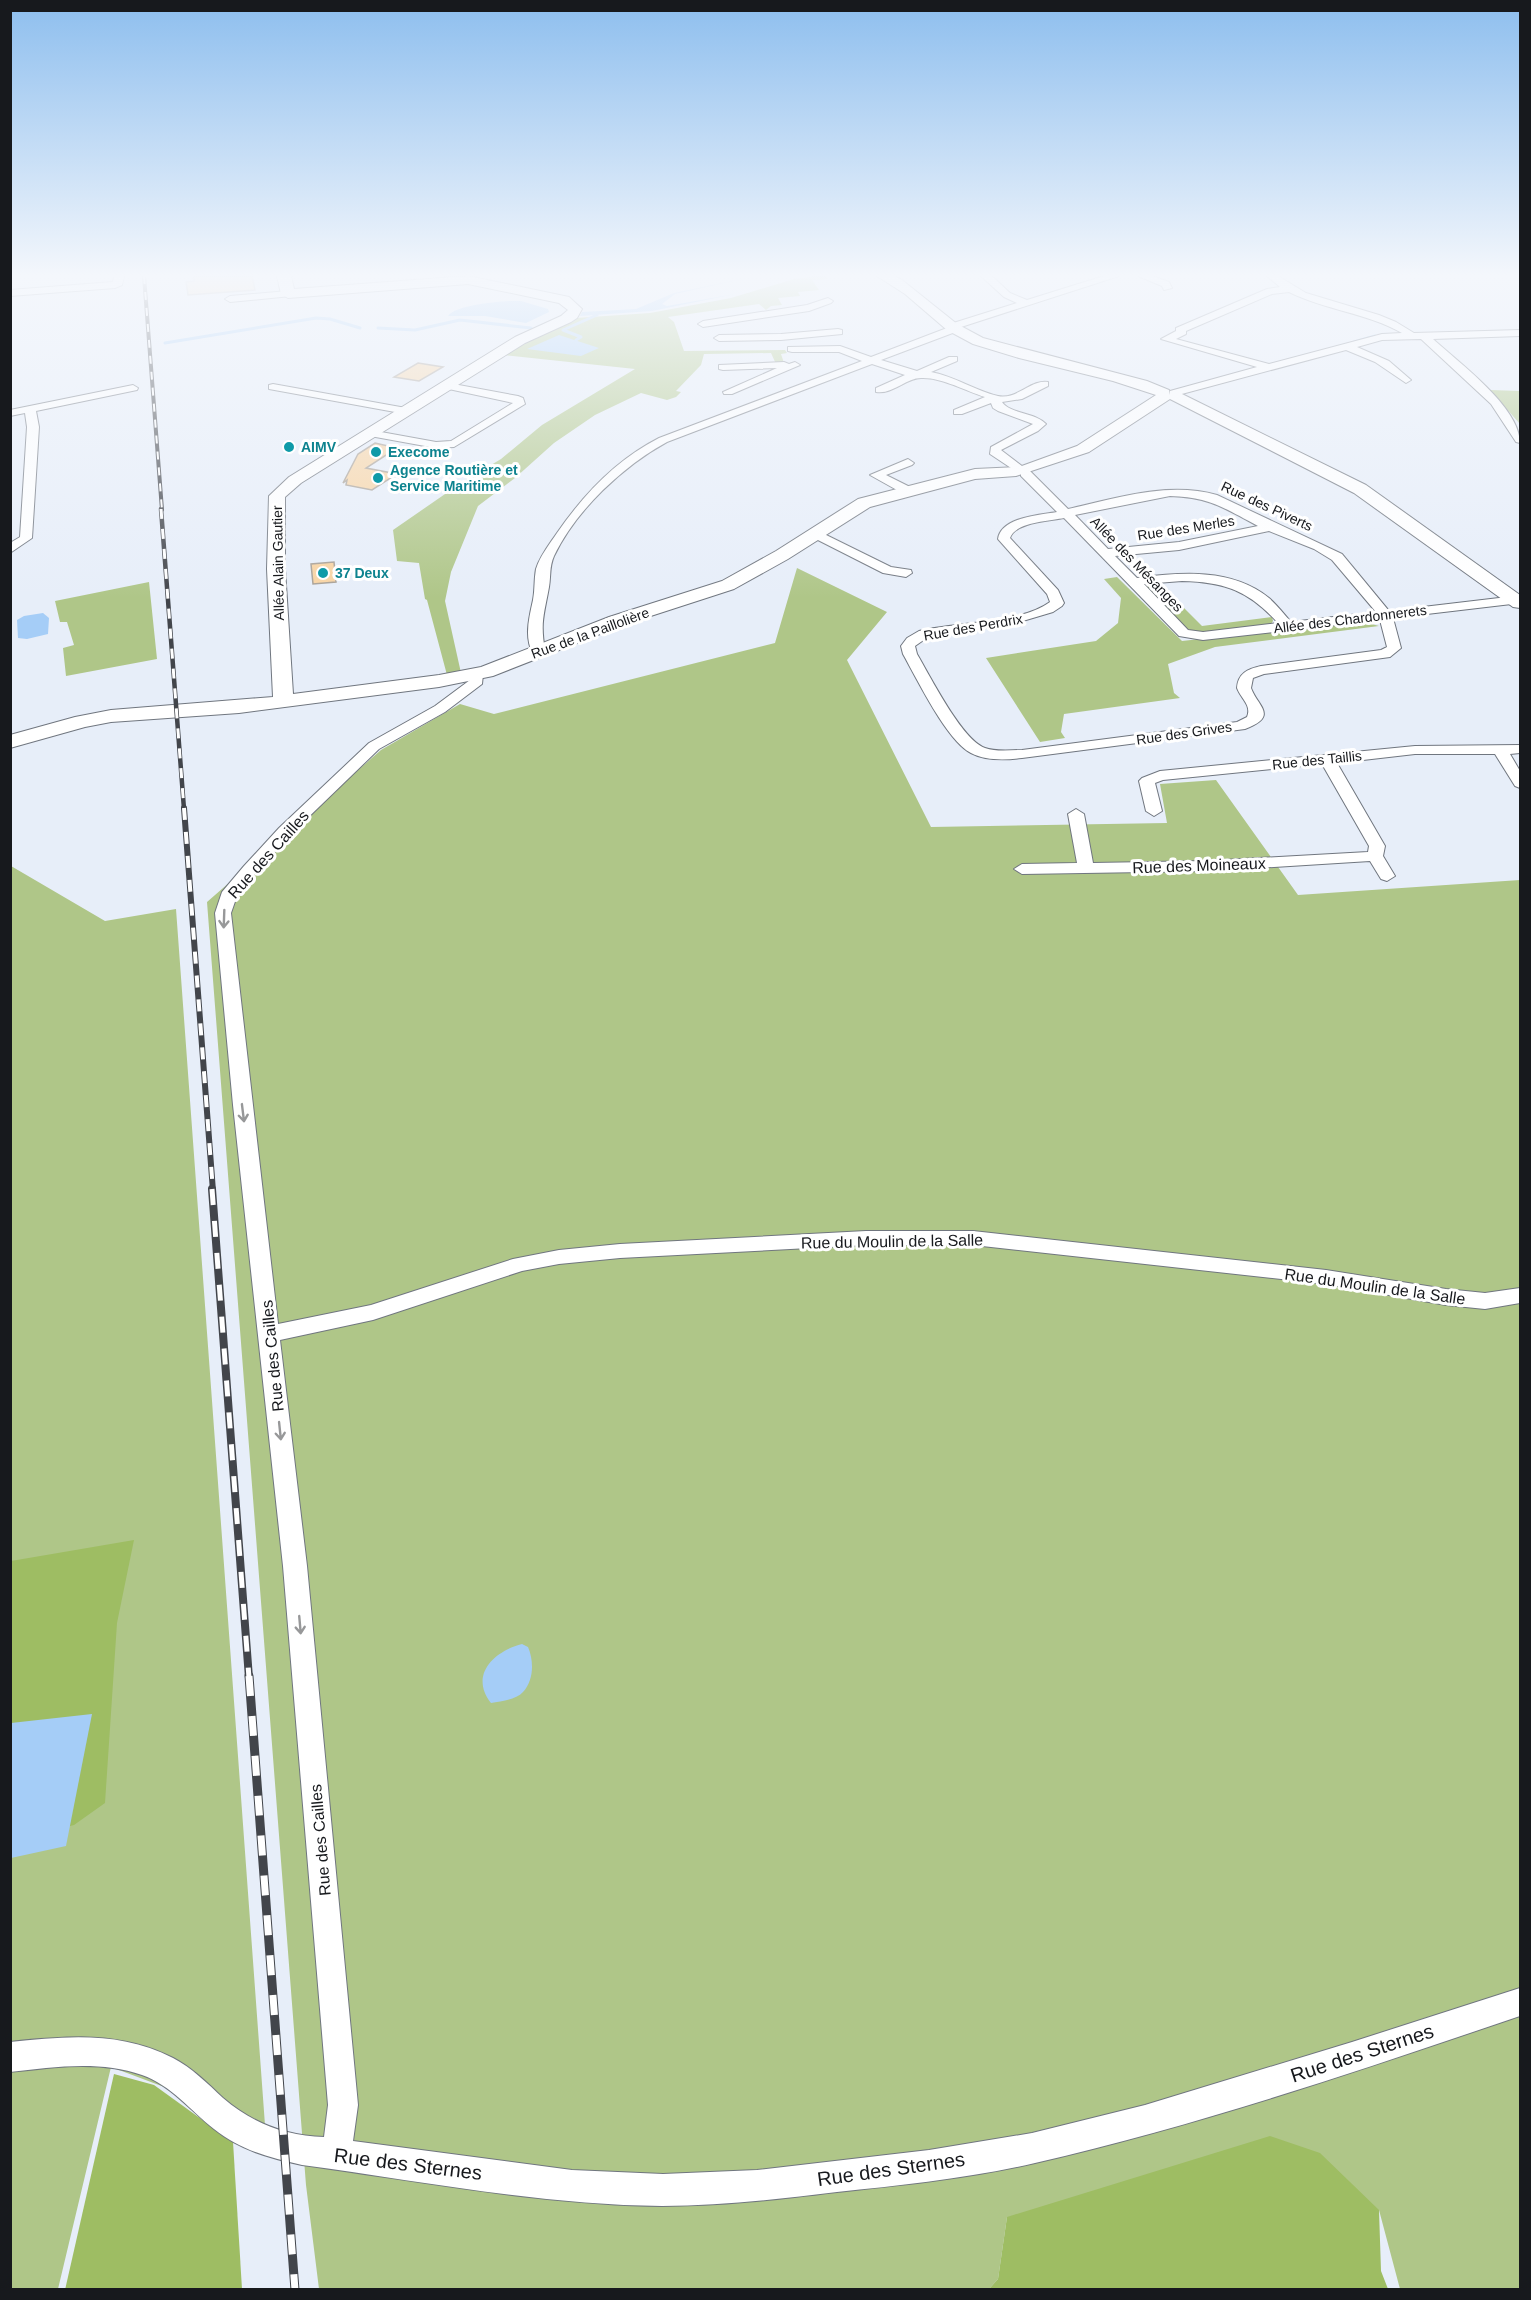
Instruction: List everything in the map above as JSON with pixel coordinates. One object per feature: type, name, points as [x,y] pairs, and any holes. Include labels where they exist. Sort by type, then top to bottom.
[{"type":"street","name":"Allée Alain Gautier","points":[[283,701],[276,568],[277,496],[294,480],[452,383]]},
{"type":"street","points":[[728,392],[750,383]]},
{"type":"street","points":[[538,651],[534,626],[545,563],[582,505],[599,486],[633,458],[663,440],[810,383]]},
{"type":"street","points":[[880,390],[895,383]]},
{"type":"street","points":[[957,383],[984,392],[997,401]]},
{"type":"street","points":[[1136,383],[1170,395],[1360,489],[1518,601]]},
{"type":"street","points":[[1170,395],[1210,383]]},
{"type":"street","points":[[1475,383],[1495,402],[1521,440]]},
{"type":"street","points":[[958,412],[983,401],[1018,397],[1044,384]]},
{"type":"street","points":[[370,433],[436,445],[454,444],[519,404],[519,400],[514,398],[448,386]]},
{"type":"street","points":[[273,387],[406,411]]},
{"type":"street","points":[[10,413],[133,388]]},
{"type":"street","name":"Rue de la Paillolière","points":[[10,742],[70,724],[111,716],[239,707],[439,681],[476,674],[616,621],[728,585],[864,504],[975,474],[1021,470],[1083,449],[1170,395]]},
{"type":"street","name":"Allée des Mésanges","points":[[997,401],[997,406],[1002,410],[1034,419],[1040,424],[995,449],[996,454],[1021,470],[1184,633]]},
{"type":"street","points":[[10,549],[27,538],[33,427],[30,410]]},
{"type":"street","points":[[908,463],[876,475],[908,491]]},
{"type":"street","name":"Rue des Piverts","points":[[1066,513],[1161,493],[1189,492],[1213,498],[1270,527],[1332,553],[1384,616]]},
{"type":"street","name":"Rue des Perdrix","points":[[1057,750],[996,754],[970,746],[962,739],[910,654],[908,646],[924,634],[1030,616],[1054,607],[1057,603],[1053,593],[1002,535],[1014,525],[1066,513]]},
{"type":"street","name":"Rue des Merles","points":[[1106,553],[1179,546],[1270,527]]},
{"type":"street","points":[[816,534],[888,570],[906,573]]},
{"type":"street","points":[[1133,582],[1180,577],[1222,581],[1248,590],[1262,598],[1288,626]]},
{"type":"street","name":"Allée des Chardonnerets","points":[[1184,633],[1203,636],[1518,601]]},
{"type":"street","name":"Rue des Grives","points":[[1057,750],[1229,728],[1252,722],[1257,716],[1257,707],[1243,690],[1243,684],[1248,675],[1261,670],[1391,652],[1394,648],[1384,616]]},
{"type":"street","name":"Rue des Cailles","points":[[333,2155],[339,2137],[343,2105],[295,1566],[223,927],[226,897],[318,799],[374,746],[459,696],[477,681],[476,674]]},
{"type":"street","points":[[1500,749],[1521,783]]},
{"type":"street","name":"Rue des Taillis","points":[[1154,811],[1147,781],[1160,776],[1415,750],[1521,749]]},
{"type":"street","points":[[1327,759],[1377,846],[1375,856],[1387,876]]},
{"type":"street","points":[[1076,814],[1086,868]]},
{"type":"street","name":"Rue des Moineaux","points":[[1022,870],[1207,866],[1375,856]]},
{"type":"street","name":"Rue du Moulin de la Salle","points":[[270,1334],[373,1312],[520,1264],[559,1257],[632,1250],[866,1238],[973,1238],[1326,1277],[1446,1298],[1485,1301],[1521,1296]]},
{"type":"street","name":"Rue des Sternes","points":[[10,2057],[62,2051],[94,2051],[124,2055],[163,2068],[245,2133],[269,2142],[333,2155],[406,2162],[572,2186],[663,2190],[757,2186],[929,2166],[1032,2148],[1145,2120],[1352,2057],[1521,2002]]},
{"type":"green space","points":[[611,383],[683,383],[676,391],[681,392],[676,397],[667,400],[641,393],[595,415],[554,443],[515,478],[478,506],[451,572],[445,601],[461,673],[447,675],[425,599],[419,563],[397,561],[393,530],[461,483],[501,459],[542,425]]},
{"type":"green space","points":[[1490,390],[1520,391],[1520,424]]},
{"type":"green space","points":[[797,568],[887,612],[847,660],[931,827],[1167,823],[1160,784],[1216,780],[1298,895],[1520,880],[1520,2289],[1400,2289],[1379,2210],[1007,2217],[998,2279],[989,2289],[319,2289],[306,2185],[207,902],[381,750],[460,704],[494,714],[775,643]]},
{"type":"green space","points":[[1117,577],[1182,641],[1360,621],[1379,626],[1215,647],[1168,664],[1174,693],[1180,698],[1064,714],[1061,732],[1065,738],[1040,742],[986,658],[1096,641],[1118,623],[1121,598],[1104,579]]},
{"type":"green space","points":[[1157,581],[1202,626],[1272,617],[1273,621],[1271,624],[1227,631],[1194,631],[1186,628],[1176,619],[1146,587],[1150,582]]},
{"type":"green space","points":[[149,582],[157,659],[66,676],[63,648],[74,645],[67,622],[60,622],[55,601]]},
{"type":"green space","points":[[11,866],[105,921],[176,909],[265,2125],[111,2067],[58,2289],[11,2290]]},
{"type":"green space","points":[[134,1540],[117,1623],[105,1803],[74,1825],[11,1841],[11,1561]]},
{"type":"green space","points":[[114,2074],[154,2085],[233,2142],[242,2289],[65,2290]]},
{"type":"green space","points":[[1270,2136],[1320,2153],[1379,2210],[1381,2271],[1388,2289],[989,2289],[998,2279],[1007,2217]]},
{"type":"water","points":[[43,613],[49,618],[48,634],[27,639],[18,638],[17,620],[24,616]]},
{"type":"water","points":[[522,1644],[528,1647],[532,1664],[527,1687],[516,1697],[491,1703],[485,1693],[483,1683],[488,1666],[502,1652]]},
{"type":"water","points":[[92,1714],[66,1846],[11,1858],[11,1723]]},
{"type":"building","points":[[375,443],[397,448],[366,468],[397,474],[372,490],[346,485],[347,480],[343,483],[358,454]]},
{"type":"building","name":"37 Deux","points":[[334,562],[336,582],[313,584],[311,564]]},
{"type":"railway","points":[[152,383],[162,510]]},
{"type":"railway","points":[[161,509],[184,809]]},
{"type":"railway","points":[[184,808],[213,1191]]},
{"type":"railway","points":[[212,1189],[249,1678]]},
{"type":"railway","points":[[249,1676],[295,2290]]},
{"type":"place","name":"AIMV","points":[[289,447]]},
{"type":"place","name":"Execome","points":[[376,452]]},
{"type":"place","name":"Agence Routière et Service Maritime","points":[[378,478]]},
{"type":"place","name":"37 Deux","points":[[323,573]]}]
